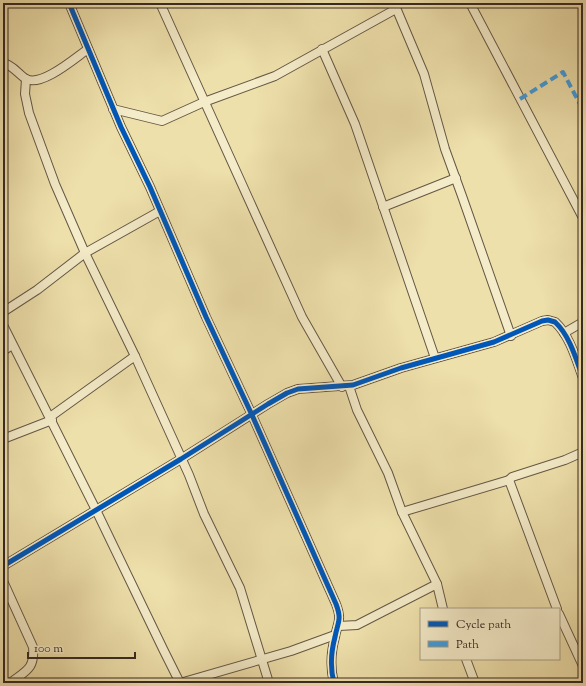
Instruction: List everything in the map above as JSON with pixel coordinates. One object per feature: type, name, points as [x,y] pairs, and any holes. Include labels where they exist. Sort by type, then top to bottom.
[{"type":"street","points":[[69,3],[113,109],[336,604],[339,613],[339,626],[335,635],[332,653],[331,671],[334,683]]},
{"type":"street","points":[[160,3],[302,317],[346,386],[388,473],[402,512],[437,584],[443,608]]},
{"type":"street","points":[[471,5],[583,218]]},
{"type":"street","points":[[113,109],[162,122],[204,102],[274,76],[395,6],[424,74],[433,102],[438,128],[510,336]]},
{"type":"street","points":[[3,63],[10,66],[26,79],[44,79],[88,49]]},
{"type":"street","points":[[322,49],[355,124],[434,358]]},
{"type":"street","points":[[26,79],[25,94],[32,124],[85,253],[192,483],[204,514],[240,588],[269,683]]},
{"type":"street","points":[[383,207],[456,178]]},
{"type":"street","points":[[3,312],[37,290],[85,253],[160,211]]},
{"type":"street","points":[[3,566],[181,459],[278,398],[298,389],[346,386],[510,336],[542,321],[548,320],[555,322],[564,333],[583,378]]},
{"type":"street","points":[[564,333],[583,322]]},
{"type":"street","points":[[3,325],[51,418],[180,683],[262,658],[291,651],[335,635]]},
{"type":"street","points":[[3,351],[12,345]]},
{"type":"street","points":[[3,439],[51,418],[134,356]]},
{"type":"street","points":[[402,512],[509,480],[512,477],[565,460],[583,452]]},
{"type":"street","points":[[509,480],[557,608]]},
{"type":"street","points":[[3,581],[33,647],[34,658],[28,669],[10,683]]},
{"type":"street","points":[[339,626],[357,625],[437,584]]},
{"type":"street","points":[[560,616],[583,666]]},
{"type":"street","points":[[466,660],[475,683]]},
{"type":"marked path","points":[[520,99],[563,72],[583,110]]},
{"type":"cycle path","points":[[69,3],[121,127],[150,187],[206,317],[252,415],[338,609],[339,617],[332,654],[332,672],[334,683]]},
{"type":"cycle path","points":[[3,566],[181,459],[268,404],[287,393],[298,389],[353,385],[401,368],[494,342],[542,321],[548,320],[555,322],[565,334],[583,378]]}]
